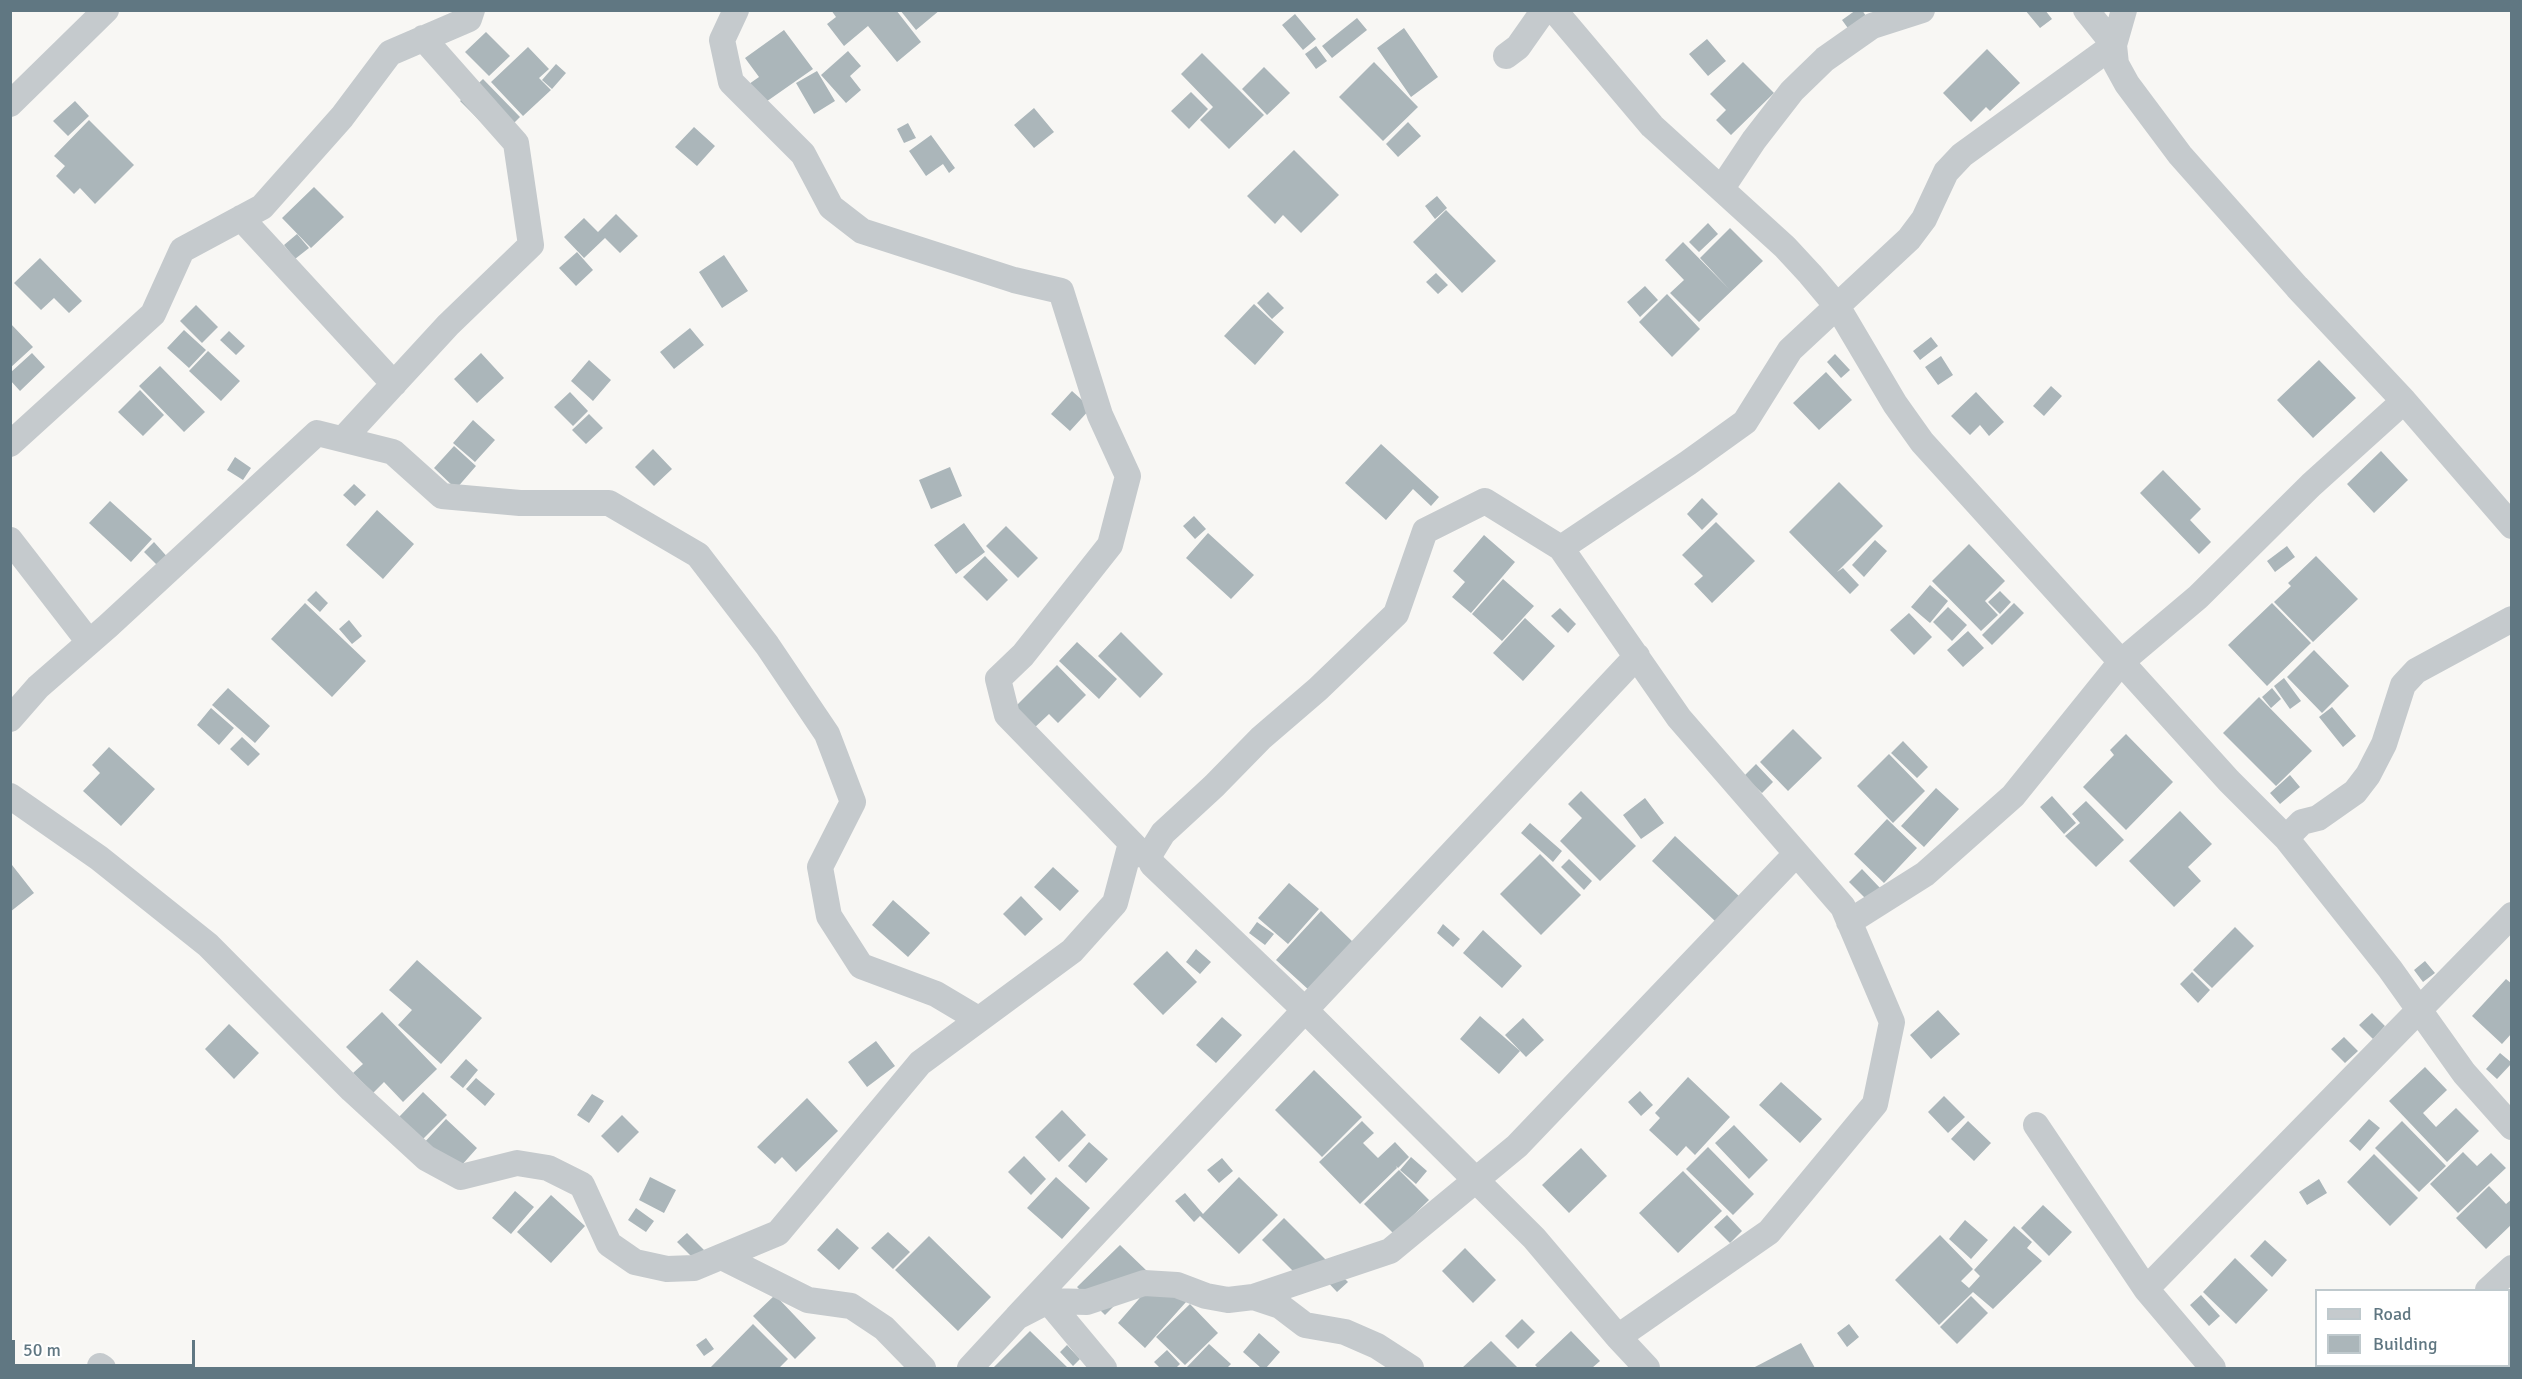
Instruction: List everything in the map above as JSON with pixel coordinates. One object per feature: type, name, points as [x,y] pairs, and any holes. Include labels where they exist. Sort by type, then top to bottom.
[{"type":"street","points":[[10,104],[106,10]]},
{"type":"street","points":[[10,444],[153,314],[182,250],[262,207],[342,117],[390,53],[469,19],[472,10]]},
{"type":"street","points":[[736,10],[722,39],[731,82],[803,154],[831,207],[862,231],[1014,280],[1062,291],[1100,415],[1128,476],[1110,545],[1023,655],[998,679],[1007,715],[1152,864],[1305,1010],[1534,1238],[1647,1368]]},
{"type":"street","points":[[1506,56],[1518,46],[1544,10]]},
{"type":"street","points":[[1554,10],[1652,126],[1785,247],[1837,306],[1895,404],[1922,442],[2229,781],[2286,838],[2420,1010],[2464,1073],[2511,1127]]},
{"type":"street","points":[[1722,188],[1754,140],[1792,91],[1825,59],[1872,26],[1922,10]]},
{"type":"street","points":[[2086,10],[2114,45]]},
{"type":"street","points":[[2124,10],[2114,45],[2116,64],[2127,84],[2180,155],[2289,279],[2404,401],[2511,526]]},
{"type":"street","points":[[343,439],[448,325],[531,244],[516,143],[423,39]]},
{"type":"street","points":[[1561,548],[1688,464],[1745,422],[1790,350],[1909,239],[1924,219],[1946,172],[1962,155],[2114,45]]},
{"type":"street","points":[[241,218],[394,384]]},
{"type":"street","points":[[1849,922],[1925,874],[2013,796],[2121,662],[2198,597],[2311,485],[2404,401]]},
{"type":"street","points":[[10,718],[38,687],[317,433],[393,452],[442,496],[520,503],[609,503],[698,555],[767,645],[827,734],[853,802],[820,867],[829,916],[861,966],[936,994],[978,1019]]},
{"type":"street","points":[[1152,864],[1150,854],[1163,833],[1261,738],[1318,689],[1396,614],[1425,531],[1485,501],[1561,548],[1679,718],[1843,907],[1892,1022],[1875,1104],[1769,1232],[1618,1337]]},
{"type":"street","points":[[10,540],[89,642]]},
{"type":"street","points":[[2286,838],[2302,822],[2318,818],[2355,792],[2368,775],[2385,744],[2403,684],[2416,671],[2511,620]]},
{"type":"street","points":[[970,1368],[1637,656]]},
{"type":"street","points":[[10,796],[99,858],[208,945],[352,1090],[426,1158],[460,1177],[517,1163],[549,1168],[582,1185],[609,1244],[635,1262],[667,1269],[694,1268],[778,1233],[920,1063],[1072,951],[1115,903],[1131,843]]},
{"type":"street","points":[[1017,1317],[1048,1300],[1087,1302],[1144,1283],[1177,1285],[1206,1296],[1228,1300],[1253,1297],[1390,1251],[1517,1146],[1796,854]]},
{"type":"street","points":[[2146,1289],[2511,915]]},
{"type":"street","points":[[2036,1125],[2146,1289],[2213,1368]]},
{"type":"street","points":[[722,1257],[808,1300],[851,1306],[884,1328],[923,1368]]},
{"type":"street","points":[[2489,1289],[2511,1268]]},
{"type":"street","points":[[1253,1297],[1280,1306],[1305,1325],[1345,1332],[1377,1346],[1411,1368]]},
{"type":"street","points":[[1048,1300],[1104,1368]]},
{"type":"building","points":[[831,10],[896,10],[921,42],[897,62],[868,26],[844,46],[827,24],[836,17]]},
{"type":"building","points":[[900,10],[940,10],[916,30]]},
{"type":"building","points":[[1856,10],[1862,10],[1868,19],[1850,31],[1842,20]]},
{"type":"building","points":[[2025,10],[2045,10],[2052,19],[2040,28]]},
{"type":"building","points":[[1295,14],[1316,39],[1303,50],[1282,25]]},
{"type":"building","points":[[1357,18],[1367,30],[1332,58],[1322,46]]},
{"type":"building","points":[[1404,28],[1438,77],[1411,97],[1377,48]]},
{"type":"building","points":[[784,30],[813,69],[763,104],[749,84],[759,77],[745,58]]},
{"type":"building","points":[[486,32],[510,56],[489,76],[465,52]]},
{"type":"building","points":[[1707,39],[1726,61],[1708,76],[1689,54]]},
{"type":"building","points":[[1316,46],[1327,61],[1316,69],[1305,54]]},
{"type":"building","points":[[528,47],[549,69],[539,78],[551,90],[523,116],[491,82]]},
{"type":"building","points":[[1987,49],[2020,83],[1990,111],[1986,107],[1971,122],[1943,93]]},
{"type":"building","points":[[848,51],[861,66],[850,76],[861,90],[846,103],[821,75]]},
{"type":"building","points":[[1202,53],[1264,115],[1229,149],[1200,120],[1213,107],[1181,74]]},
{"type":"building","points":[[1374,62],[1418,107],[1383,141],[1339,97]]},
{"type":"building","points":[[1743,62],[1774,93],[1731,135],[1716,120],[1726,110],[1710,94]]},
{"type":"building","points":[[556,64],[566,73],[552,89],[542,80]]},
{"type":"building","points":[[1264,67],[1290,93],[1267,115],[1242,89]]},
{"type":"building","points":[[817,71],[835,101],[814,114],[796,83]]},
{"type":"building","points":[[483,79],[520,117],[498,139],[460,101]]},
{"type":"building","points":[[1191,92],[1208,109],[1189,129],[1171,111]]},
{"type":"building","points":[[75,101],[89,116],[68,136],[53,121]]},
{"type":"building","points":[[1034,108],[1054,132],[1034,148],[1014,125]]},
{"type":"building","points":[[89,120],[134,165],[95,204],[80,188],[74,194],[56,176],[65,166],[54,156]]},
{"type":"building","points":[[1408,122],[1421,136],[1398,157],[1386,144]]},
{"type":"building","points":[[908,123],[916,138],[904,143],[897,129]]},
{"type":"building","points":[[694,127],[715,146],[697,166],[675,147]]},
{"type":"building","points":[[931,135],[955,168],[949,173],[943,164],[926,176],[909,151]]},
{"type":"building","points":[[1294,150],[1339,195],[1301,233],[1283,215],[1275,224],[1247,196]]},
{"type":"building","points":[[314,187],[344,217],[311,248],[282,218]]},
{"type":"building","points":[[1437,196],[1447,208],[1435,219],[1425,206]]},
{"type":"building","points":[[1446,210],[1496,261],[1462,293],[1413,242]]},
{"type":"building","points":[[616,214],[638,236],[620,253],[605,238],[584,258],[564,237],[584,218],[598,232]]},
{"type":"building","points":[[1708,223],[1718,234],[1699,252],[1689,242]]},
{"type":"building","points":[[1730,228],[1763,261],[1699,322],[1670,293],[1684,280],[1665,260],[1683,242],[1729,289],[1700,258]]},
{"type":"building","points":[[297,234],[309,248],[295,259],[284,245]]},
{"type":"building","points":[[577,252],[593,270],[576,286],[559,268]]},
{"type":"building","points":[[724,255],[748,291],[722,308],[699,272]]},
{"type":"building","points":[[40,258],[82,301],[69,313],[54,298],[41,310],[14,283]]},
{"type":"building","points":[[1436,273],[1448,285],[1438,294],[1426,282]]},
{"type":"building","points":[[1645,286],[1658,300],[1640,317],[1627,302]]},
{"type":"building","points":[[1268,292],[1284,308],[1272,319],[1257,303]]},
{"type":"building","points":[[1667,294],[1700,329],[1672,357],[1639,322]]},
{"type":"building","points":[[1254,304],[1284,332],[1255,365],[1224,336]]},
{"type":"building","points":[[196,305],[218,327],[202,343],[180,321]]},
{"type":"building","points":[[10,323],[33,347],[10,368]]},
{"type":"building","points":[[690,328],[704,345],[674,369],[660,352]]},
{"type":"building","points":[[184,330],[206,350],[189,368],[167,348]]},
{"type":"building","points":[[229,331],[245,346],[236,355],[220,340]]},
{"type":"building","points":[[1931,337],[1938,346],[1920,360],[1913,351]]},
{"type":"building","points":[[208,351],[240,381],[221,401],[189,371]]},
{"type":"building","points":[[32,353],[45,367],[20,391],[10,380],[10,373]]},
{"type":"building","points":[[481,353],[504,378],[477,403],[454,379]]},
{"type":"building","points":[[1835,354],[1850,370],[1841,378],[1827,362]]},
{"type":"building","points":[[1941,356],[1953,375],[1938,385],[1925,367]]},
{"type":"building","points":[[589,360],[611,380],[593,401],[571,381]]},
{"type":"building","points":[[2319,360],[2356,398],[2313,438],[2277,400]]},
{"type":"building","points":[[160,366],[205,412],[184,432],[139,386]]},
{"type":"building","points":[[1826,372],[1852,400],[1819,430],[1793,403]]},
{"type":"building","points":[[2051,386],[2062,396],[2044,416],[2033,406]]},
{"type":"building","points":[[140,390],[164,415],[143,436],[118,412]]},
{"type":"building","points":[[1072,391],[1091,408],[1070,431],[1051,414]]},
{"type":"building","points":[[570,392],[588,411],[573,426],[554,407]]},
{"type":"building","points":[[1976,392],[2004,422],[1989,436],[1980,425],[1970,435],[1951,416]]},
{"type":"building","points":[[589,414],[603,428],[586,444],[572,430]]},
{"type":"building","points":[[473,420],[495,440],[475,462],[453,443]]},
{"type":"building","points":[[1381,444],[1439,497],[1431,506],[1413,489],[1386,520],[1345,483]]},
{"type":"building","points":[[454,446],[476,466],[456,489],[434,468]]},
{"type":"building","points":[[653,449],[672,469],[654,486],[635,467]]},
{"type":"building","points":[[2381,451],[2408,480],[2374,513],[2347,484]]},
{"type":"building","points":[[235,457],[251,468],[243,480],[227,470]]},
{"type":"building","points":[[950,467],[962,496],[931,509],[919,480]]},
{"type":"building","points":[[2163,470],[2201,509],[2190,520],[2211,542],[2199,554],[2140,493]]},
{"type":"building","points":[[1839,482],[1883,526],[1837,572],[1843,568],[1859,585],[1850,594],[1789,532]]},
{"type":"building","points":[[354,484],[366,495],[355,506],[343,495]]},
{"type":"building","points":[[1702,498],[1718,514],[1702,530],[1687,514]]},
{"type":"building","points":[[110,501],[152,539],[131,562],[89,523]]},
{"type":"building","points":[[377,510],[414,544],[383,579],[346,545]]},
{"type":"building","points":[[1194,516],[1206,529],[1195,539],[1183,526]]},
{"type":"building","points":[[1716,522],[1755,561],[1712,603],[1694,584],[1703,576],[1682,555]]},
{"type":"building","points":[[964,523],[985,552],[956,574],[934,545]]},
{"type":"building","points":[[1006,526],[1038,558],[1018,578],[986,546]]},
{"type":"building","points":[[1208,533],[1254,575],[1231,599],[1186,558]]},
{"type":"building","points":[[1484,535],[1515,562],[1471,613],[1452,597],[1465,582],[1453,571]]},
{"type":"building","points":[[1875,540],[1887,551],[1864,577],[1852,565]]},
{"type":"building","points":[[154,542],[171,561],[162,570],[144,552]]},
{"type":"building","points":[[1969,544],[2005,581],[1985,601],[1998,615],[1981,631],[1932,581]]},
{"type":"building","points":[[2287,546],[2295,557],[2275,572],[2267,561]]},
{"type":"building","points":[[985,556],[1008,580],[987,601],[963,577]]},
{"type":"building","points":[[2316,556],[2358,599],[2313,642],[2274,602],[2291,586],[2288,583]]},
{"type":"building","points":[[1503,579],[1534,606],[1502,641],[1472,614]]},
{"type":"building","points":[[1930,585],[1948,601],[1930,623],[1911,607]]},
{"type":"building","points":[[316,591],[328,603],[320,612],[307,600]]},
{"type":"building","points":[[2000,591],[2011,602],[2000,614],[1988,602]]},
{"type":"building","points":[[305,603],[366,661],[332,697],[271,639]]},
{"type":"building","points":[[2014,603],[2024,613],[1992,645],[1982,635]]},
{"type":"building","points":[[2272,603],[2311,643],[2267,686],[2228,645]]},
{"type":"building","points":[[1948,607],[1967,625],[1952,641],[1933,622]]},
{"type":"building","points":[[1560,608],[1576,624],[1568,633],[1551,616]]},
{"type":"building","points":[[1909,613],[1932,637],[1914,655],[1890,630]]},
{"type":"building","points":[[1525,618],[1555,646],[1523,681],[1493,653]]},
{"type":"building","points":[[349,620],[362,636],[352,644],[339,629]]},
{"type":"building","points":[[1968,631],[1984,648],[1963,667],[1947,650]]},
{"type":"building","points":[[1121,632],[1163,674],[1140,698],[1098,656]]},
{"type":"building","points":[[1077,642],[1117,679],[1099,699],[1059,661]]},
{"type":"building","points":[[2314,650],[2349,686],[2322,713],[2287,677]]},
{"type":"building","points":[[1057,665],[1086,695],[1058,723],[1049,714],[1032,730],[1012,710]]},
{"type":"building","points":[[2284,678],[2301,701],[2290,709],[2274,686]]},
{"type":"building","points":[[228,688],[270,726],[255,743],[212,705]]},
{"type":"building","points":[[2272,688],[2281,699],[2271,708],[2262,697]]},
{"type":"building","points":[[2259,697],[2312,751],[2276,786],[2223,733]]},
{"type":"building","points":[[2332,707],[2356,736],[2343,747],[2319,717]]},
{"type":"building","points":[[211,708],[234,728],[219,745],[197,725]]},
{"type":"building","points":[[1793,729],[1822,758],[1788,791],[1760,762]]},
{"type":"building","points":[[2126,734],[2173,782],[2126,830],[2083,787],[2114,755],[2110,750]]},
{"type":"building","points":[[242,737],[260,754],[248,766],[230,749]]},
{"type":"building","points":[[1903,741],[1928,767],[1917,778],[1891,753]]},
{"type":"building","points":[[109,747],[155,789],[121,826],[83,791],[100,773],[92,765]]},
{"type":"building","points":[[1889,754],[1925,791],[1893,823],[1857,786]]},
{"type":"building","points":[[1756,764],[1773,782],[1762,793],[1744,776]]},
{"type":"building","points":[[2290,775],[2300,787],[2280,804],[2270,793]]},
{"type":"building","points":[[1936,788],[1959,809],[1924,847],[1901,826]]},
{"type":"building","points":[[1581,791],[1636,846],[1600,881],[1560,841],[1582,818],[1568,804]]},
{"type":"building","points":[[2052,796],[2076,823],[2064,834],[2040,807]]},
{"type":"building","points":[[1645,798],[1664,823],[1641,839],[1623,815]]},
{"type":"building","points":[[2086,801],[2124,840],[2096,867],[2065,836],[2080,823],[2072,814]]},
{"type":"building","points":[[2180,811],[2212,844],[2188,867],[2201,881],[2174,907],[2129,861]]},
{"type":"building","points":[[1887,819],[1917,848],[1884,883],[1854,854]]},
{"type":"building","points":[[1530,823],[1562,851],[1553,862],[1521,833]]},
{"type":"building","points":[[1675,836],[1740,897],[1716,922],[1652,861]]},
{"type":"building","points":[[1540,854],[1581,895],[1541,935],[1500,894]]},
{"type":"building","points":[[1569,859],[1592,881],[1584,890],[1561,867]]},
{"type":"building","points":[[12,865],[34,893],[10,912],[10,866]]},
{"type":"building","points":[[1053,867],[1079,891],[1060,911],[1034,887]]},
{"type":"building","points":[[1862,869],[1881,889],[1868,901],[1849,882]]},
{"type":"building","points":[[1289,883],[1319,909],[1288,944],[1258,918]]},
{"type":"building","points":[[1021,896],[1043,919],[1025,936],[1003,914]]},
{"type":"building","points":[[893,900],[930,933],[908,957],[872,925]]},
{"type":"building","points":[[1321,911],[1354,943],[1310,991],[1276,960]]},
{"type":"building","points":[[1257,922],[1274,934],[1265,945],[1249,933]]},
{"type":"building","points":[[1443,924],[1460,939],[1453,947],[1437,933]]},
{"type":"building","points":[[2235,927],[2254,946],[2212,988],[2193,970]]},
{"type":"building","points":[[1483,930],[1522,966],[1502,988],[1463,953]]},
{"type":"building","points":[[1196,949],[1211,962],[1200,974],[1186,962]]},
{"type":"building","points":[[1167,951],[1197,982],[1163,1015],[1133,984]]},
{"type":"building","points":[[417,960],[482,1018],[441,1064],[398,1025],[412,1010],[389,990]]},
{"type":"building","points":[[2425,961],[2435,973],[2423,982],[2414,970]]},
{"type":"building","points":[[2192,972],[2210,990],[2198,1003],[2180,984]]},
{"type":"building","points":[[2506,979],[2512,984],[2512,1033],[2502,1044],[2472,1016]]},
{"type":"building","points":[[1938,1010],[1960,1034],[1931,1059],[1910,1035]]},
{"type":"building","points":[[382,1012],[437,1069],[403,1102],[384,1082],[373,1093],[353,1073],[363,1064],[346,1047]]},
{"type":"building","points":[[2372,1013],[2385,1026],[2373,1039],[2359,1025]]},
{"type":"building","points":[[1480,1016],[1520,1051],[1499,1074],[1460,1039]]},
{"type":"building","points":[[1222,1017],[1242,1035],[1216,1063],[1196,1045]]},
{"type":"building","points":[[1523,1018],[1544,1040],[1526,1057],[1505,1035]]},
{"type":"building","points":[[229,1024],[259,1053],[234,1079],[205,1049]]},
{"type":"building","points":[[2344,1037],[2358,1051],[2345,1063],[2331,1049]]},
{"type":"building","points":[[876,1041],[895,1066],[867,1087],[848,1062]]},
{"type":"building","points":[[2500,1053],[2512,1063],[2497,1079],[2486,1069]]},
{"type":"building","points":[[466,1059],[478,1070],[463,1088],[450,1077]]},
{"type":"building","points":[[2425,1067],[2447,1090],[2423,1113],[2436,1127],[2456,1108],[2479,1131],[2447,1162],[2389,1101]]},
{"type":"building","points":[[1314,1070],[1362,1117],[1322,1157],[1275,1110]]},
{"type":"building","points":[[1688,1077],[1730,1117],[1695,1155],[1686,1146],[1677,1156],[1649,1130],[1660,1118],[1655,1113]]},
{"type":"building","points":[[476,1078],[495,1094],[485,1106],[466,1089]]},
{"type":"building","points":[[1781,1082],[1822,1119],[1800,1143],[1759,1105]]},
{"type":"building","points":[[1640,1091],[1653,1105],[1641,1116],[1628,1102]]},
{"type":"building","points":[[423,1092],[447,1115],[422,1140],[399,1117]]},
{"type":"building","points":[[592,1094],[604,1101],[589,1123],[577,1115]]},
{"type":"building","points":[[1944,1096],[1965,1117],[1948,1133],[1928,1112]]},
{"type":"building","points":[[807,1098],[838,1131],[796,1172],[782,1157],[775,1164],[757,1147]]},
{"type":"building","points":[[1062,1110],[1086,1135],[1059,1162],[1035,1137]]},
{"type":"building","points":[[622,1115],[639,1132],[618,1153],[601,1136]]},
{"type":"building","points":[[446,1119],[477,1148],[453,1175],[422,1145]]},
{"type":"building","points":[[2369,1119],[2380,1128],[2360,1151],[2349,1141]]},
{"type":"building","points":[[1362,1121],[1374,1133],[1363,1143],[1378,1158],[1395,1142],[1409,1157],[1398,1168],[1396,1166],[1397,1168],[1360,1204],[1319,1162]]},
{"type":"building","points":[[1968,1121],[1991,1143],[1974,1161],[1951,1139]]},
{"type":"building","points":[[2402,1121],[2446,1166],[2419,1192],[2375,1148]]},
{"type":"building","points":[[1734,1125],[1768,1160],[1749,1179],[1715,1143]]},
{"type":"building","points":[[1089,1142],[1108,1159],[1086,1183],[1068,1166]]},
{"type":"building","points":[[1708,1147],[1754,1194],[1733,1215],[1686,1169]]},
{"type":"building","points":[[1581,1148],[1607,1176],[1569,1213],[1542,1185]]},
{"type":"building","points":[[2463,1152],[2477,1166],[2491,1153],[2506,1168],[2458,1213],[2430,1184]]},
{"type":"building","points":[[2374,1154],[2418,1198],[2390,1226],[2347,1182]]},
{"type":"building","points":[[1024,1156],[1046,1179],[1031,1195],[1008,1172]]},
{"type":"building","points":[[1411,1157],[1427,1171],[1416,1184],[1400,1170]]},
{"type":"building","points":[[1222,1158],[1233,1171],[1219,1183],[1207,1170]]},
{"type":"building","points":[[1399,1170],[1429,1200],[1394,1234],[1364,1204]]},
{"type":"building","points":[[1683,1171],[1722,1211],[1678,1253],[1639,1213]]},
{"type":"building","points":[[650,1177],[676,1190],[664,1213],[639,1200]]},
{"type":"building","points":[[1056,1177],[1090,1208],[1062,1239],[1027,1208]]},
{"type":"building","points":[[1239,1177],[1278,1215],[1239,1254],[1200,1216],[1194,1222],[1175,1201],[1185,1193],[1203,1214]]},
{"type":"building","points":[[2319,1179],[2327,1193],[2307,1205],[2299,1192]]},
{"type":"building","points":[[2489,1186],[2506,1204],[2512,1199],[2512,1224],[2486,1249],[2456,1218]]},
{"type":"building","points":[[515,1191],[534,1207],[511,1234],[492,1218]]},
{"type":"building","points":[[551,1195],[585,1226],[551,1263],[517,1232]]},
{"type":"building","points":[[2043,1205],[2072,1232],[2049,1256],[2021,1228]]},
{"type":"building","points":[[636,1208],[654,1221],[646,1232],[628,1220]]},
{"type":"building","points":[[1727,1215],[1742,1231],[1730,1243],[1714,1227]]},
{"type":"building","points":[[1284,1218],[1348,1282],[1337,1292],[1321,1275],[1309,1287],[1262,1240]]},
{"type":"building","points":[[1965,1220],[1988,1240],[1971,1259],[1949,1239]]},
{"type":"building","points":[[2014,1226],[2032,1242],[2027,1248],[2042,1261],[1993,1309],[1973,1292],[1939,1325],[1895,1280],[1940,1235],[1973,1269],[1961,1281],[1969,1288],[1980,1276],[1974,1270]]},
{"type":"building","points":[[837,1228],[859,1248],[839,1270],[817,1250]]},
{"type":"building","points":[[888,1232],[910,1252],[893,1269],[871,1248]]},
{"type":"building","points":[[687,1233],[704,1250],[695,1260],[677,1242]]},
{"type":"building","points":[[929,1236],[991,1297],[958,1331],[895,1270]]},
{"type":"building","points":[[2265,1240],[2287,1260],[2272,1277],[2250,1256]]},
{"type":"building","points":[[1120,1245],[1148,1272],[1105,1315],[1077,1287]]},
{"type":"building","points":[[1465,1248],[1496,1280],[1473,1303],[1442,1271]]},
{"type":"building","points":[[2235,1258],[2268,1290],[2236,1324],[2203,1292]]},
{"type":"building","points":[[1158,1277],[1186,1302],[1145,1348],[1118,1323]]},
{"type":"building","points":[[775,1295],[816,1338],[795,1359],[753,1316]]},
{"type":"building","points":[[2201,1295],[2220,1316],[2209,1326],[2190,1305]]},
{"type":"building","points":[[1971,1296],[1988,1313],[1957,1344],[1940,1327]]},
{"type":"building","points":[[1190,1304],[1218,1333],[1185,1365],[1156,1337]]},
{"type":"building","points":[[1522,1319],[1535,1332],[1518,1349],[1505,1336]]},
{"type":"building","points":[[753,1324],[788,1359],[779,1368],[710,1368]]},
{"type":"building","points":[[1849,1324],[1859,1337],[1847,1347],[1837,1333]]},
{"type":"building","points":[[1030,1331],[1068,1368],[993,1368]]},
{"type":"building","points":[[1571,1331],[1600,1361],[1592,1368],[1538,1368],[1535,1365]]},
{"type":"building","points":[[1259,1333],[1280,1352],[1266,1368],[1261,1368],[1243,1352]]},
{"type":"building","points":[[706,1338],[714,1349],[704,1356],[696,1345]]},
{"type":"building","points":[[1491,1341],[1518,1368],[1462,1368]]},
{"type":"building","points":[[1801,1343],[1815,1368],[1753,1368]]},
{"type":"building","points":[[1209,1344],[1231,1364],[1227,1368],[1186,1368]]},
{"type":"building","points":[[1067,1345],[1080,1359],[1073,1366],[1060,1352]]},
{"type":"building","points":[[1167,1350],[1180,1364],[1176,1368],[1160,1368],[1154,1362]]}]
